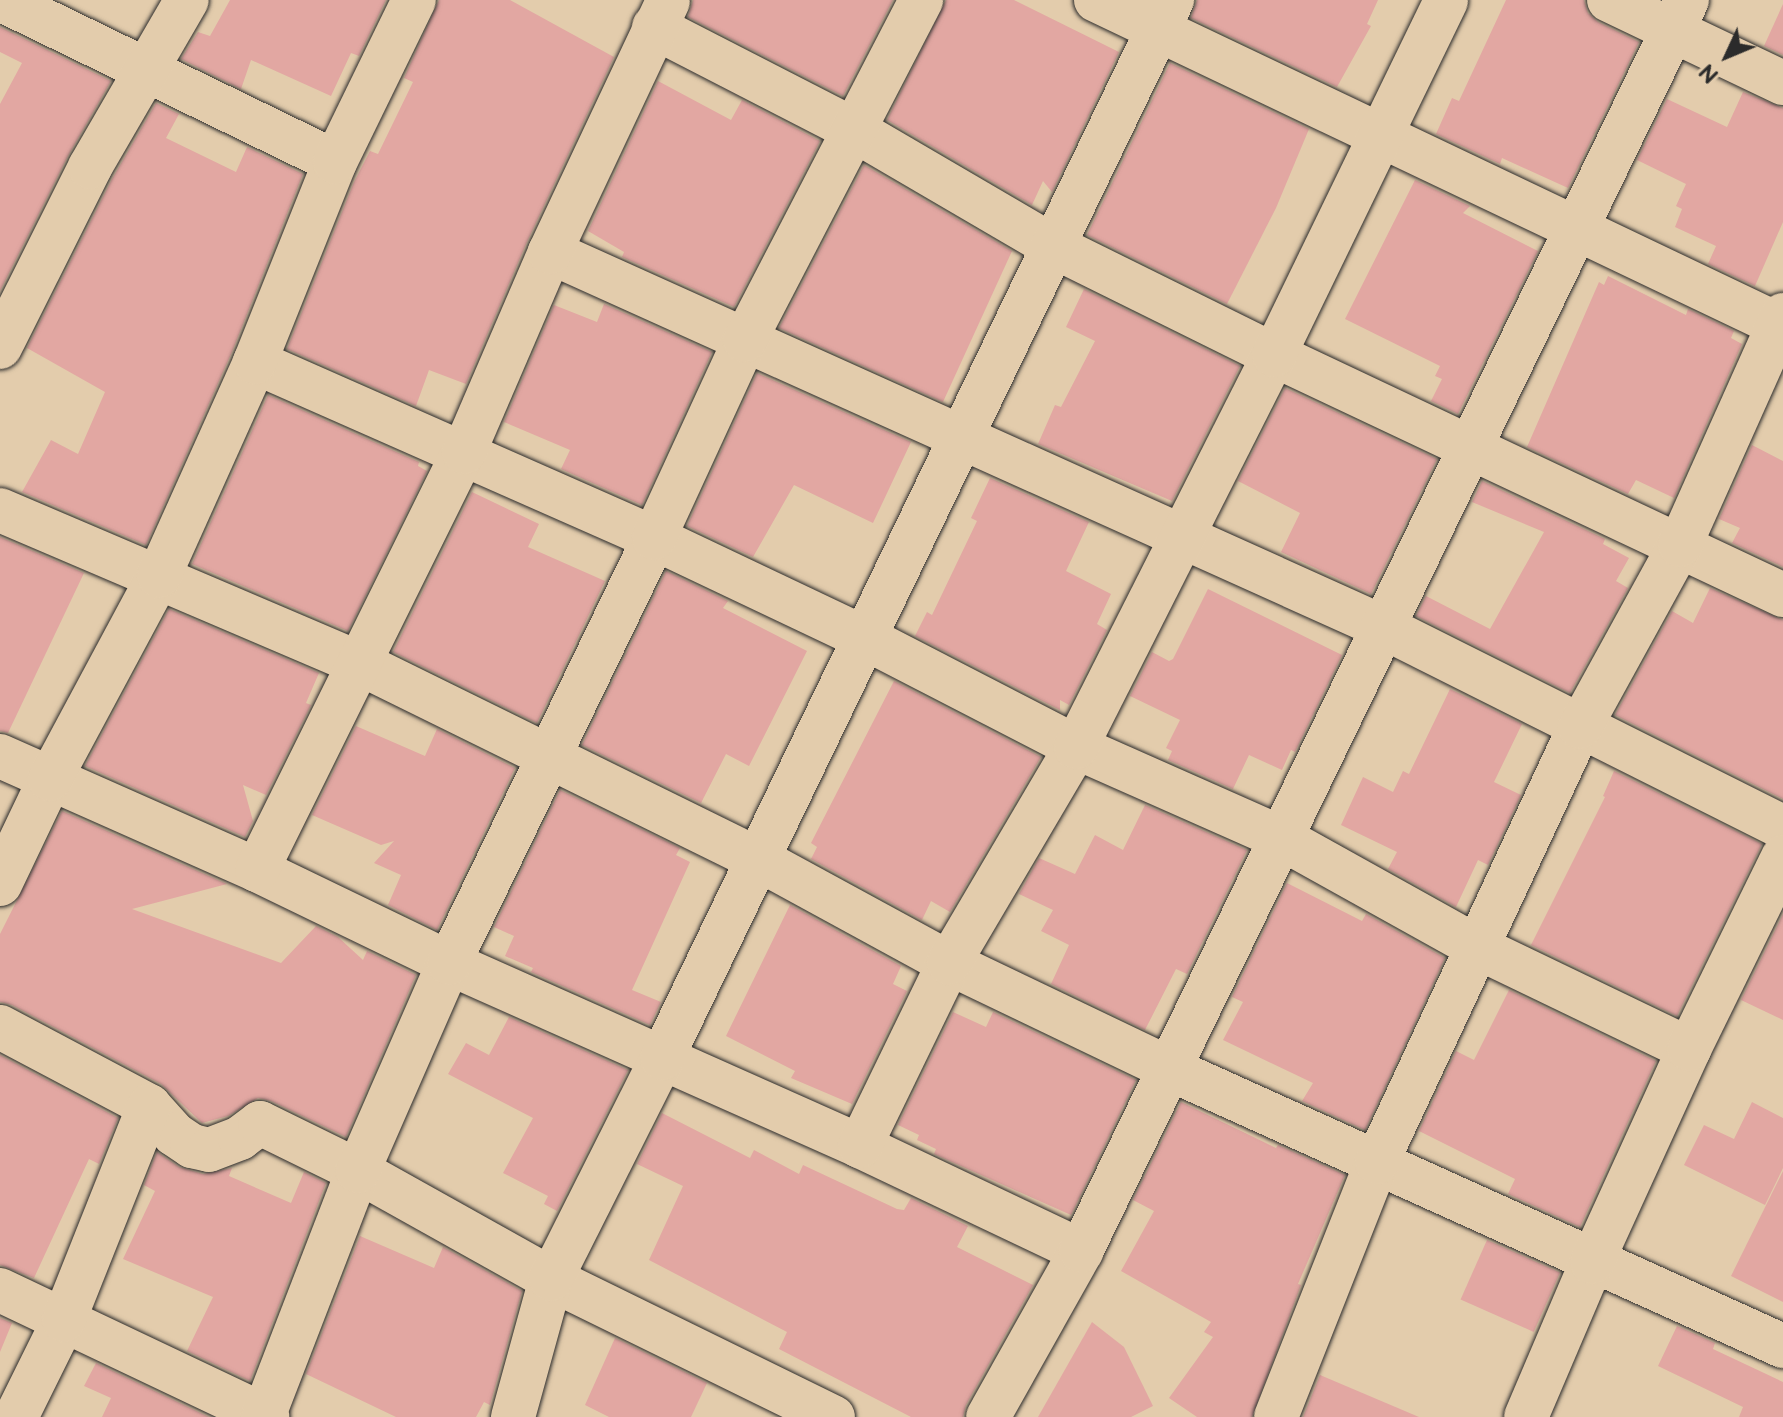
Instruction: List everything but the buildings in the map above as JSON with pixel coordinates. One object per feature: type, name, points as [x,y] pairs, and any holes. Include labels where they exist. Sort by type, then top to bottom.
[{"type":"street","points":[[2,0],[335,162]]},
{"type":"street","points":[[0,347],[90,167],[187,0]]},
{"type":"street","points":[[0,884],[50,779],[159,576],[255,362],[335,162],[414,0]]},
{"type":"street","points":[[0,1290],[265,1416],[358,1171],[449,963],[654,538],[745,340],[856,131],[921,0]]},
{"type":"street","points":[[1096,0],[1165,15],[1380,137],[1781,322],[1680,545],[1580,727],[1377,1162],[1276,1417]]},
{"type":"street","points":[[860,1146],[949,963],[1076,747],[1274,355],[1446,0]]},
{"type":"street","points":[[1609,0],[1680,16],[1783,83]]},
{"type":"street","points":[[257,870],[464,452],[550,252],[661,13],[1053,246],[1274,355],[1783,595]]},
{"type":"street","points":[[513,1417],[551,1279],[662,1058],[1165,15]]},
{"type":"street","points":[[988,1417],[1081,1251],[1680,16]]},
{"type":"street","points":[[550,252],[1383,627],[1783,827]]},
{"type":"street","points":[[255,362],[464,452],[865,638],[1076,747],[1281,838],[1479,948],[1689,1049]]},
{"type":"street","points":[[0,510],[359,663],[758,859],[949,963],[1170,1069],[1783,1346]]},
{"type":"street","points":[[0,756],[257,870],[449,963],[860,1146],[1081,1251]]},
{"type":"street","points":[[1526,1417],[1592,1262],[1689,1049],[1783,857]]},
{"type":"street","points":[[0,1027],[149,1106],[174,1134],[192,1146],[209,1150],[240,1138],[260,1123],[358,1171],[776,1403],[833,1417]]},
{"type":"street","points":[[16,1417],[64,1320],[149,1106]]}]
